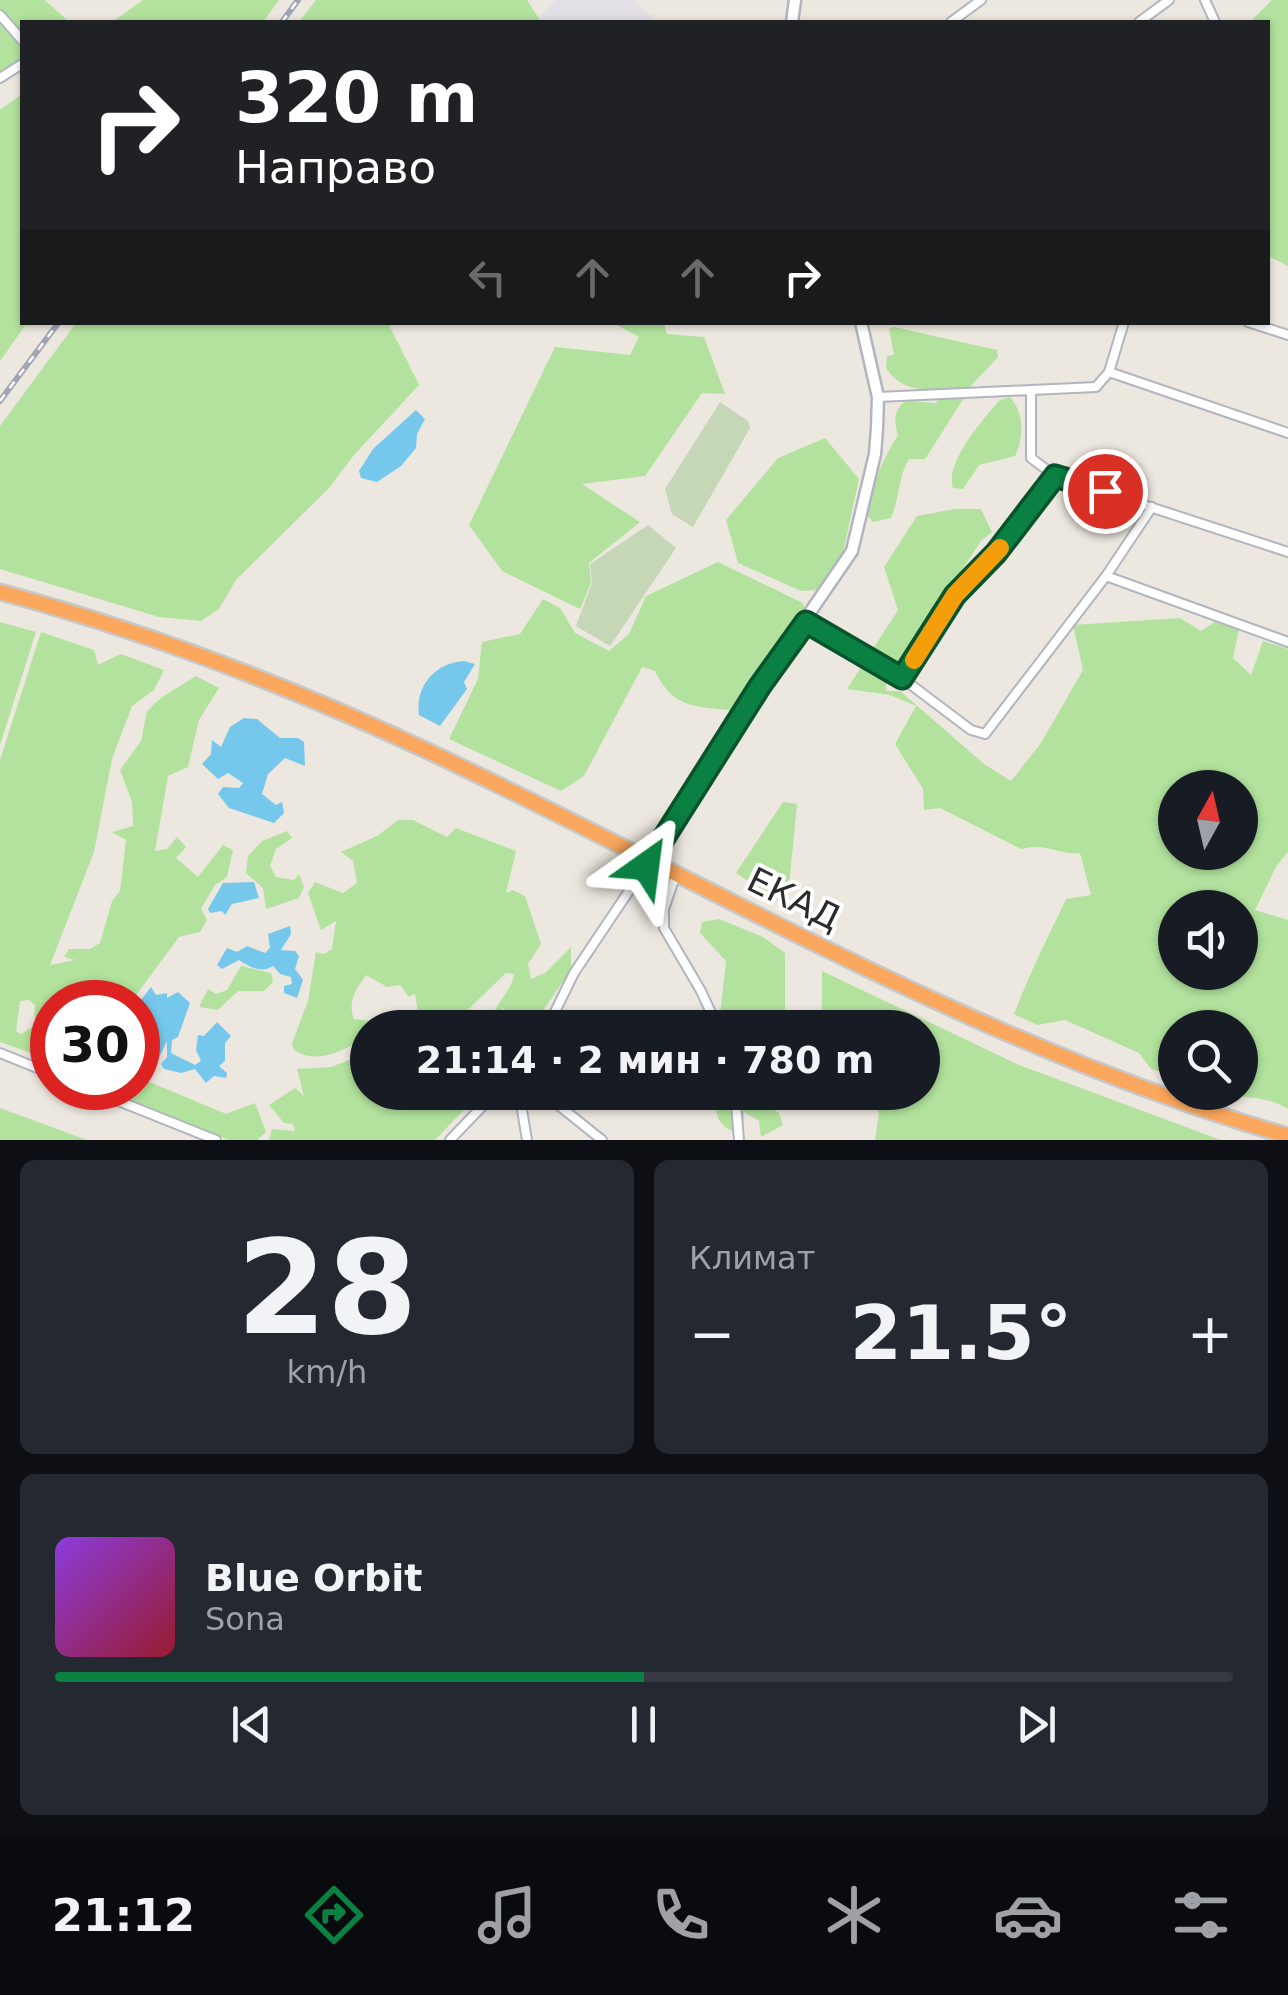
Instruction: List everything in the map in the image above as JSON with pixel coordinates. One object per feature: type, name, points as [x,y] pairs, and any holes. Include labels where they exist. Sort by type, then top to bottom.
[{"type":"highway","name":"ЕКАД","points":[[0,592],[205,658],[316,703],[428,752],[952,1010],[1048,1053],[1148,1092],[1288,1136]]},
{"type":"street","points":[[954,20],[982,0]]},
{"type":"street","points":[[1142,20],[1170,0]]},
{"type":"street","points":[[0,15],[20,38]]},
{"type":"street","points":[[555,1010],[574,973],[852,551],[875,454],[878,397],[861,325]]},
{"type":"street","points":[[878,397],[1090,389],[1102,384],[1109,372],[1123,325]]},
{"type":"street","points":[[1257,325],[1288,335]]},
{"type":"street","points":[[1109,372],[1288,434]]},
{"type":"street","points":[[1032,392],[1031,458],[1055,476],[1288,552]]},
{"type":"street","points":[[902,678],[955,595],[996,553],[1055,476]]},
{"type":"street","points":[[806,622],[902,678],[980,735],[989,731],[1106,576],[1152,507]]},
{"type":"street","points":[[1106,576],[1288,642]]},
{"type":"street","points":[[676,874],[663,902],[664,928],[710,1010]]},
{"type":"street","points":[[0,1053],[30,1065]]},
{"type":"street","points":[[141,1110],[216,1140]]},
{"type":"street","points":[[450,1140],[479,1110]]},
{"type":"street","points":[[523,1110],[527,1140]]},
{"type":"street","points":[[564,1110],[602,1140]]},
{"type":"street","points":[[736,1110],[739,1140]]},
{"type":"shaded area","points":[[556,0],[634,0],[655,20],[540,20],[538,18]]},
{"type":"green space","points":[[0,0],[45,0],[67,20],[20,20],[20,68],[0,81]]},
{"type":"green space","points":[[143,0],[279,0],[264,20],[115,20]]},
{"type":"green space","points":[[316,0],[527,0],[540,20],[301,20]]},
{"type":"green space","points":[[1272,0],[1288,0],[1288,266],[1270,257],[1270,20],[1252,20]]},
{"type":"green space","points":[[20,95],[20,325],[26,325],[0,361],[0,110]]},
{"type":"green space","points":[[75,325],[389,325],[419,385],[329,488],[236,580],[219,609],[201,621],[159,617],[0,569],[0,426]]},
{"type":"green space","points":[[617,325],[665,325],[667,334],[704,337],[725,394],[702,393],[645,476],[582,484],[640,522],[589,563],[591,583],[580,609],[502,571],[469,525],[555,347],[630,355],[639,337]]},
{"type":"green space","points":[[889,328],[997,350],[998,357],[969,388],[912,387],[902,384],[886,368],[887,356],[894,355]]},
{"type":"green space","points":[[940,397],[964,398],[925,459],[909,459],[891,518],[873,522],[868,516],[872,494],[898,435],[898,409],[905,401],[936,403]]},
{"type":"green space","points":[[1010,397],[1022,426],[1015,456],[979,465],[963,489],[953,488],[954,466],[967,441],[1000,400]]},
{"type":"green space","points":[[720,402],[748,421],[750,428],[693,527],[672,514],[665,489]]},
{"type":"green space","points":[[825,438],[859,479],[843,553],[819,590],[801,591],[738,563],[726,520],[778,458]]},
{"type":"green space","points":[[981,509],[992,532],[981,541],[886,684],[886,691],[900,691],[984,764],[1011,781],[1041,743],[1083,670],[1073,625],[1180,618],[1201,631],[1216,621],[1239,629],[1233,658],[1251,675],[1263,641],[1288,649],[1288,852],[1277,865],[1258,904],[1258,890],[1158,890],[1158,990],[1258,990],[1258,911],[1288,920],[1288,1109],[1258,1099],[1258,1010],[1158,1010],[1158,1071],[1151,1069],[1139,1053],[1065,1020],[1037,1025],[1014,1014],[1066,899],[1091,895],[1080,853],[1038,847],[1021,849],[940,808],[924,810],[923,789],[895,744],[916,706],[890,695],[847,689],[898,610],[884,567],[917,516]]},
{"type":"green space","points":[[648,525],[676,548],[610,646],[576,626],[592,583],[590,564]]},
{"type":"green space","points":[[718,562],[803,603],[806,614],[738,711],[699,707],[679,700],[655,671],[642,667],[584,776],[561,791],[449,739],[478,679],[482,642],[520,634],[543,599],[560,608],[575,633],[609,651],[629,634],[646,596]]},
{"type":"green space","points":[[0,622],[36,632],[0,745]]},
{"type":"green space","points":[[41,632],[94,650],[98,665],[121,654],[164,670],[154,690],[132,706],[112,759],[94,852],[50,965],[75,960],[64,957],[69,949],[90,949],[100,943],[112,901],[120,891],[126,840],[112,832],[133,826],[132,802],[120,770],[141,741],[147,711],[196,676],[219,688],[199,720],[188,767],[168,776],[155,851],[167,849],[177,837],[186,847],[176,858],[198,877],[223,845],[233,850],[227,877],[215,885],[201,909],[207,920],[200,932],[179,937],[147,980],[30,980],[30,1001],[20,1001],[16,1031],[21,1034],[30,1028],[30,1053],[0,1042],[0,760]]},
{"type":"green space","points":[[783,802],[797,804],[787,906],[736,873]]},
{"type":"green space","points":[[398,820],[413,820],[447,837],[456,828],[516,851],[506,893],[513,890],[525,896],[541,944],[528,964],[531,979],[545,973],[571,947],[571,970],[543,1010],[496,1010],[514,974],[506,973],[467,1010],[418,1010],[415,994],[409,997],[400,985],[387,987],[366,975],[352,1001],[350,1046],[322,1056],[294,1050],[292,1043],[308,1001],[316,952],[324,954],[332,949],[336,921],[321,930],[308,893],[315,882],[343,893],[357,883],[353,861],[341,852],[377,836]]},
{"type":"green space","points":[[287,831],[292,838],[276,849],[270,866],[276,877],[294,880],[299,874],[304,887],[299,898],[266,909],[263,888],[246,873],[248,856],[262,841]]},
{"type":"green space","points":[[719,919],[763,937],[785,953],[785,1010],[721,1010],[726,961],[700,933],[702,922]]},
{"type":"green space","points":[[241,966],[271,973],[273,982],[264,991],[238,991],[218,1010],[199,1007],[208,989],[216,994],[227,990]]},
{"type":"green space","points":[[822,971],[904,1010],[822,1010]]},
{"type":"green space","points":[[940,1027],[1019,1065],[1221,1140],[875,1140],[877,1110],[940,1110]]},
{"type":"green space","points":[[350,1060],[350,1110],[464,1110],[435,1140],[269,1140],[272,1129],[295,1131],[293,1124],[284,1123],[269,1105],[295,1088],[304,1096],[297,1069],[331,1067]]},
{"type":"green space","points":[[160,1086],[226,1114],[255,1103],[266,1132],[257,1140],[229,1140],[153,1110],[160,1110]]},
{"type":"green space","points":[[0,1108],[87,1140],[0,1140]]},
{"type":"green space","points":[[716,1110],[774,1110],[783,1125],[761,1137],[759,1121],[744,1112],[743,1136],[720,1120]]},
{"type":"water","points":[[416,410],[425,419],[417,434],[416,448],[401,466],[377,482],[361,478],[359,471],[373,449]]},
{"type":"water","points":[[464,661],[475,664],[464,682],[467,689],[440,726],[419,715],[420,695],[429,678],[444,666]]},
{"type":"water","points":[[244,718],[257,719],[280,738],[304,742],[305,766],[285,758],[268,774],[262,794],[276,805],[282,802],[284,813],[274,823],[229,808],[218,794],[223,787],[239,788],[243,783],[228,773],[218,779],[202,764],[211,754],[212,740],[221,747],[230,727]]},
{"type":"water","points":[[254,882],[259,898],[232,904],[225,915],[222,911],[210,913],[208,909],[223,883]]},
{"type":"water","points":[[290,926],[291,934],[281,950],[295,951],[299,956],[295,969],[303,980],[297,998],[284,993],[284,986],[292,984],[291,977],[280,974],[273,966],[260,969],[239,960],[222,969],[217,965],[227,948],[237,952],[247,946],[265,953],[270,948],[268,934]]},
{"type":"water","points":[[178,992],[190,1003],[178,1037],[172,1040],[171,1053],[195,1065],[201,1061],[196,1050],[198,1035],[204,1036],[217,1022],[231,1036],[225,1043],[225,1061],[219,1066],[227,1073],[226,1078],[214,1076],[206,1083],[195,1069],[181,1073],[164,1069],[161,1064],[167,1057],[167,1041],[160,1056],[160,994],[167,993],[167,998]]},
{"type":"railway","points":[[283,20],[298,0]]},
{"type":"railway","points":[[0,401],[57,325]]},
{"type":"slow traffic","points":[[914,660],[955,595],[1000,548]]},
{"type":"route","points":[[646,866],[760,686],[806,622],[902,678],[955,595],[996,553],[1055,476],[1105,491]]}]
